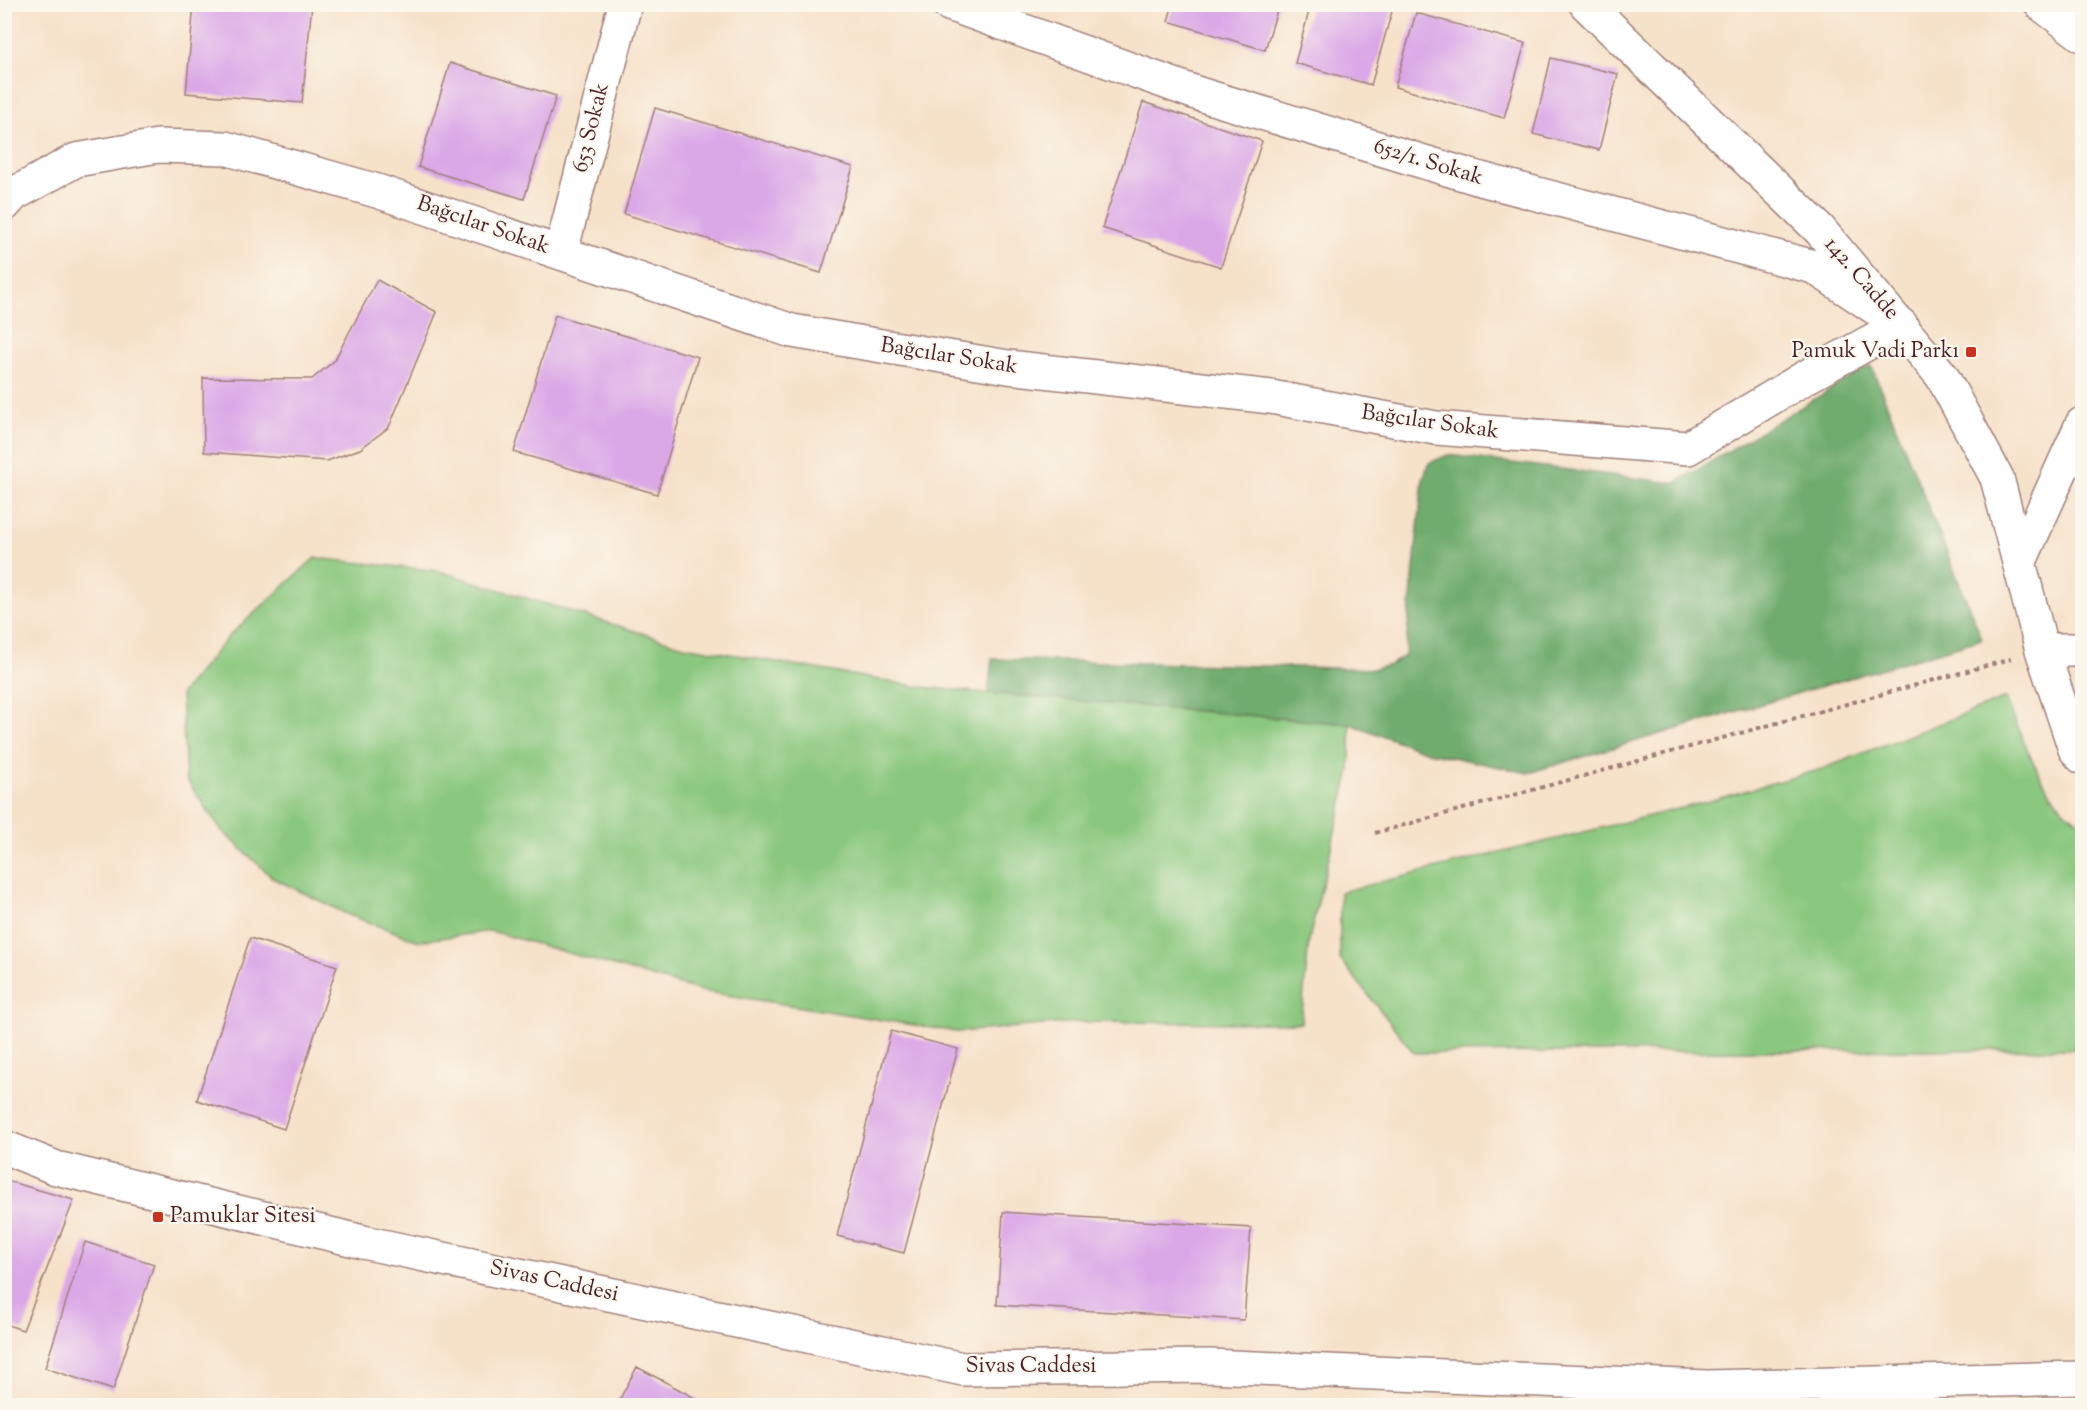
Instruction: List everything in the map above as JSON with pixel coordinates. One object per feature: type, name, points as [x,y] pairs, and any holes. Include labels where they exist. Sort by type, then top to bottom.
[{"type":"street","name":"653 Sokak","points":[[561,252],[625,4]]},
{"type":"street","name":"652/1. Sokak","points":[[949,4],[1199,94],[1477,178],[1814,267],[1901,325]]},
{"type":"street","name":"142. Cadde","points":[[1586,4],[1820,230],[1942,376],[1996,478],[2042,650],[2075,749],[2082,757]]},
{"type":"street","points":[[2041,4],[2082,35]]},
{"type":"street","name":"Bağcılar Sokak","points":[[8,198],[76,160],[158,146],[225,148],[377,190],[792,331],[1008,367],[1271,397],[1436,428],[1688,448],[1806,377],[1901,325]]},
{"type":"street","points":[[2020,561],[2082,424]]},
{"type":"street","points":[[2042,650],[2082,650]]},
{"type":"street","name":"Sivas Caddesi","points":[[4,1147],[56,1168],[363,1242],[963,1369],[1209,1366],[1707,1387],[2082,1378]]},
{"type":"path","points":[[1375,833],[2042,650]]},
{"type":"green space","points":[[1871,365],[1982,639],[1528,773],[1428,752],[1350,724],[988,693],[992,659],[1374,669],[1390,665],[1405,656],[1423,479],[1429,463],[1448,455],[1675,483]]},
{"type":"green space","points":[[315,558],[439,571],[684,646],[920,687],[1350,724],[1350,770],[1309,939],[1301,1023],[1080,1022],[957,1032],[701,991],[491,931],[419,941],[349,915],[273,878],[221,830],[186,779],[181,694],[229,636]]},
{"type":"green space","points":[[2006,698],[2027,749],[2046,786],[2069,815],[2082,823],[2082,1049],[1414,1053],[1340,959],[1340,892],[1702,803],[1822,769]]},
{"type":"building","points":[[194,4],[312,4],[302,103],[186,93]]},
{"type":"building","points":[[1173,4],[1279,4],[1265,50],[1168,21]]},
{"type":"building","points":[[1311,4],[1394,4],[1371,85],[1295,63]]},
{"type":"building","points":[[1416,13],[1525,43],[1504,118],[1395,87]]},
{"type":"building","points":[[1551,58],[1618,74],[1599,150],[1533,134]]},
{"type":"building","points":[[450,63],[556,96],[524,199],[418,167]]},
{"type":"building","points":[[1143,102],[1262,141],[1221,267],[1102,228]]},
{"type":"building","points":[[655,108],[853,167],[821,273],[624,214]]},
{"type":"building","points":[[377,280],[437,312],[389,427],[360,449],[327,461],[204,452],[203,378],[312,379],[334,361]]},
{"type":"building","points":[[555,315],[698,357],[657,494],[514,452]]},
{"type":"building","points":[[250,938],[337,966],[284,1129],[197,1100]]},
{"type":"building","points":[[891,1031],[958,1049],[904,1253],[837,1236]]},
{"type":"building","points":[[4,1180],[74,1200],[23,1330],[4,1324]]},
{"type":"building","points":[[1003,1212],[1251,1228],[1244,1320],[997,1305]]},
{"type":"building","points":[[85,1242],[154,1264],[113,1390],[45,1368]]},
{"type":"building","points":[[637,1367],[710,1406],[616,1406]]},
{"type":"place","name":"Pamuk Vadi Parkı","points":[[1971,352]]},
{"type":"place","name":"Pamuklar Sitesi","points":[[158,1217]]}]
